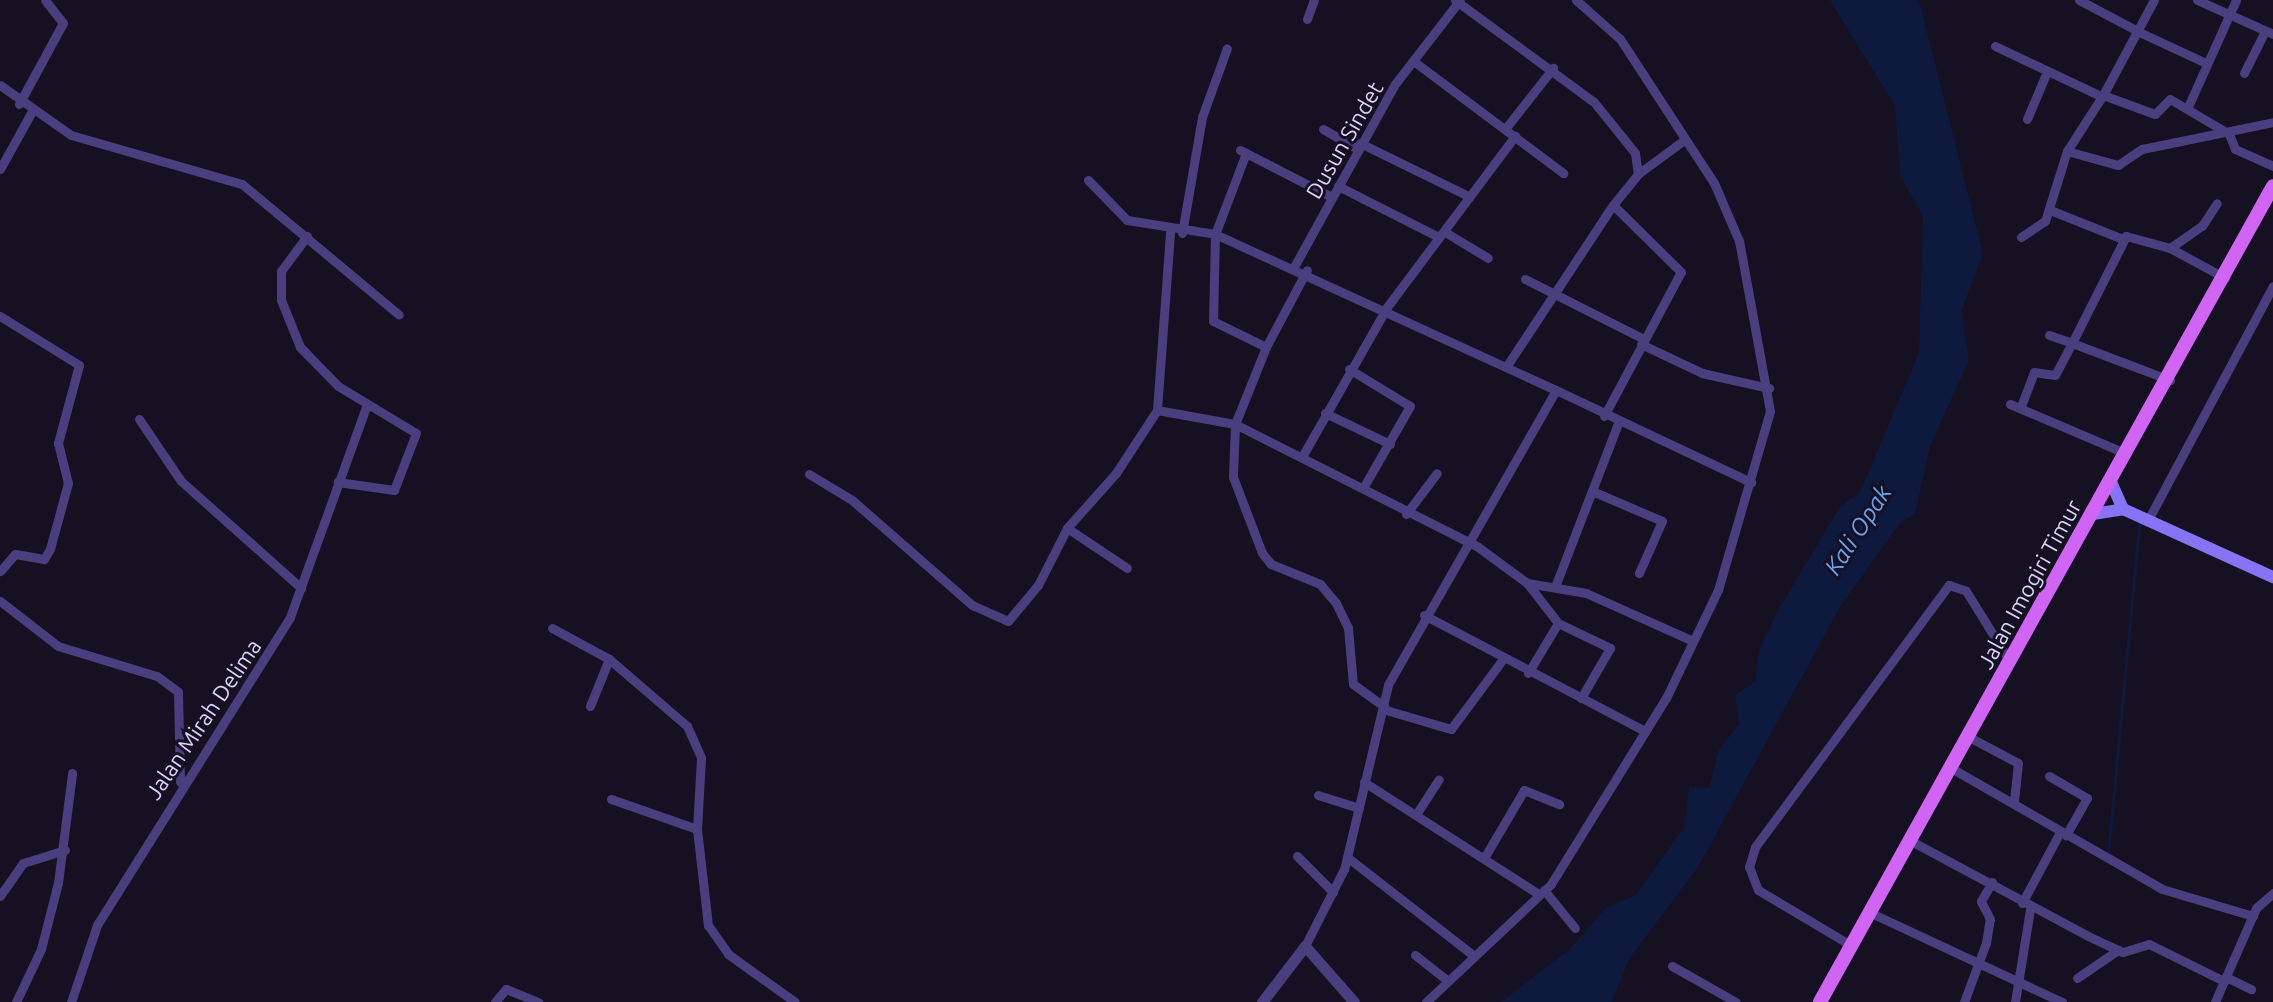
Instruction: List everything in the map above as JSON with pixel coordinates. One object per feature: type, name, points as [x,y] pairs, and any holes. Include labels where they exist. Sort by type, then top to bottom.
[{"type":"main road","name":"Jalan Imogiri Timur","points":[[1825,1000],[1951,768],[2170,380],[2273,186]]},
{"type":"main road","points":[[2111,482],[2123,509]]},
{"type":"main road","points":[[2093,514],[2123,509],[2273,577]]},
{"type":"street","points":[[19,104],[63,23],[45,0]]},
{"type":"street","points":[[1307,19],[1314,0]]},
{"type":"street","points":[[1426,1002],[1540,892],[1645,731],[1718,590],[1770,411],[1769,388],[1739,241],[1714,183],[1620,39],[1576,0]]},
{"type":"street","points":[[2079,0],[2206,63]]},
{"type":"street","points":[[2021,237],[2032,236],[2050,210],[2067,151],[2103,96],[2154,0]]},
{"type":"street","points":[[2197,0],[2269,32],[2244,73]]},
{"type":"street","points":[[2187,109],[2236,0]]},
{"type":"street","points":[[1458,1],[1553,68],[1617,126],[1635,153],[1638,174]]},
{"type":"street","name":"Dusun Sindet","points":[[1295,265],[1359,146],[1458,1]]},
{"type":"street","points":[[1995,46],[2046,74],[2155,114],[2165,98],[2229,134],[2235,149],[2273,166]]},
{"type":"street","points":[[1182,233],[1202,117],[1227,48]]},
{"type":"street","points":[[1416,63],[1563,173]]},
{"type":"street","points":[[1505,129],[1553,68]]},
{"type":"street","points":[[2027,119],[2046,74]]},
{"type":"street","points":[[0,85],[31,113],[71,135],[227,177],[307,236],[399,315]]},
{"type":"street","points":[[0,169],[31,113]]},
{"type":"street","points":[[2067,151],[2118,165],[2142,149],[2229,134],[2273,122]]},
{"type":"street","points":[[1323,129],[1468,196]]},
{"type":"street","points":[[1303,455],[1349,369],[1387,307],[1515,136]]},
{"type":"street","points":[[1508,364],[1613,205],[1638,174],[1684,140]]},
{"type":"street","points":[[1266,347],[1213,321],[1215,234],[1243,151],[1332,197]]},
{"type":"street","points":[[1088,180],[1119,216],[1170,232],[1215,234],[1307,270],[1508,364],[1618,423],[1751,482]]},
{"type":"street","points":[[1338,186],[1488,258]]},
{"type":"street","points":[[2170,248],[2202,226],[2217,203]]},
{"type":"street","points":[[1604,416],[1681,272],[1613,205]]},
{"type":"street","points":[[2050,210],[2123,239],[2170,248],[2225,278]]},
{"type":"street","points":[[809,474],[852,500],[972,605],[1008,621],[1038,585],[1067,528],[1116,473],[1157,410],[1170,232]]},
{"type":"street","points":[[307,236],[281,271],[281,300],[300,347],[367,404],[408,423],[415,440],[394,490],[338,482]]},
{"type":"street","points":[[2021,406],[2034,372],[2055,375],[2123,239]]},
{"type":"street","points":[[1307,270],[1266,347],[1235,424],[1233,477],[1262,553],[1271,564],[1320,584],[1336,603],[1348,628],[1353,684],[1386,709],[1451,729],[1503,659]]},
{"type":"street","points":[[1525,279],[1702,373],[1769,388]]},
{"type":"street","points":[[2148,520],[2273,286]]},
{"type":"street","points":[[0,316],[70,354],[79,372],[58,443],[68,483],[50,549],[44,559],[15,554],[0,571]]},
{"type":"street","points":[[2049,335],[2170,380]]},
{"type":"street","points":[[1349,369],[1409,404],[1390,444],[1363,488]]},
{"type":"street","points":[[1262,1002],[1305,946],[1347,857],[1364,782],[1386,709],[1388,685],[1464,542],[1556,390]]},
{"type":"street","name":"Jalan Mirah Delima","points":[[71,1002],[97,925],[180,782],[262,671],[301,588],[367,404]]},
{"type":"street","points":[[2010,404],[2021,406],[2127,454]]},
{"type":"street","points":[[1157,410],[1235,424],[1303,455],[1406,514],[1464,542],[1527,583],[1558,623],[1610,648],[1581,698]]},
{"type":"street","points":[[1325,413],[1390,444]]},
{"type":"street","points":[[139,419],[181,481],[301,588]]},
{"type":"street","points":[[1556,584],[1618,423]]},
{"type":"street","points":[[1406,514],[1437,473]]},
{"type":"street","points":[[1592,491],[1662,521],[1639,573]]},
{"type":"street","points":[[1067,528],[1127,568]]},
{"type":"street","points":[[1527,583],[1556,584],[1693,641]]},
{"type":"street","points":[[1852,946],[1758,890],[1749,867],[1755,847],[1949,585],[1966,591],[2010,662]]},
{"type":"street","points":[[0,601],[58,646],[157,676],[178,692],[180,782]]},
{"type":"street","points":[[1424,615],[1528,673],[1645,731]]},
{"type":"street","points":[[1528,673],[1558,623]]},
{"type":"street","points":[[552,628],[609,659],[672,709],[693,735],[702,772],[697,829],[708,925],[728,954],[795,1002]]},
{"type":"street","points":[[590,706],[609,659]]},
{"type":"street","points":[[1969,737],[2018,763],[2014,801]]},
{"type":"street","points":[[1951,768],[2014,801],[2063,834],[2172,894],[2253,916]]},
{"type":"street","points":[[16,1002],[41,949],[65,850],[72,773]]},
{"type":"street","points":[[2015,1002],[2026,906],[2063,834],[2087,798],[2049,776]]},
{"type":"street","points":[[1417,813],[1439,779]]},
{"type":"street","points":[[1364,782],[1540,892],[1575,928]]},
{"type":"street","points":[[1484,858],[1524,790],[1559,804]]},
{"type":"street","points":[[1318,795],[1359,808]]},
{"type":"street","points":[[611,799],[697,829]]},
{"type":"street","points":[[1911,841],[1992,882],[2026,906],[2118,950]]},
{"type":"street","points":[[0,896],[23,863],[65,850]]},
{"type":"street","points":[[1297,856],[1333,892]]},
{"type":"street","points":[[1347,857],[1474,956]]},
{"type":"street","points":[[1964,1002],[1979,964],[1990,919],[1981,901],[1992,882]]},
{"type":"street","points":[[2215,1002],[2253,916],[2273,893]]},
{"type":"street","points":[[1871,913],[2062,1002]]},
{"type":"street","points":[[2077,978],[2118,950],[2149,944],[2251,989]]},
{"type":"street","points":[[1305,946],[1354,1002]]},
{"type":"street","points":[[1415,955],[1448,981]]},
{"type":"street","points":[[1672,966],[1723,999],[1736,1002]]},
{"type":"street","points":[[495,1002],[506,989],[539,1002]]},
{"type":"water","name":"Kali Opak","points":[[1830,0],[1917,0],[1922,12],[1983,254],[1961,311],[1969,360],[1930,446],[1915,514],[1900,523],[1840,607],[1698,867],[1629,959],[1612,1002],[1501,1002],[1569,950],[1606,908],[1636,895],[1685,826],[1689,787],[1709,788],[1719,750],[1739,724],[1735,695],[1756,681],[1759,650],[1779,609],[1840,507],[1860,492],[1919,353],[1923,216],[1900,176],[1895,106]]},
{"type":"waterway","points":[[2108,854],[2139,523]]}]
